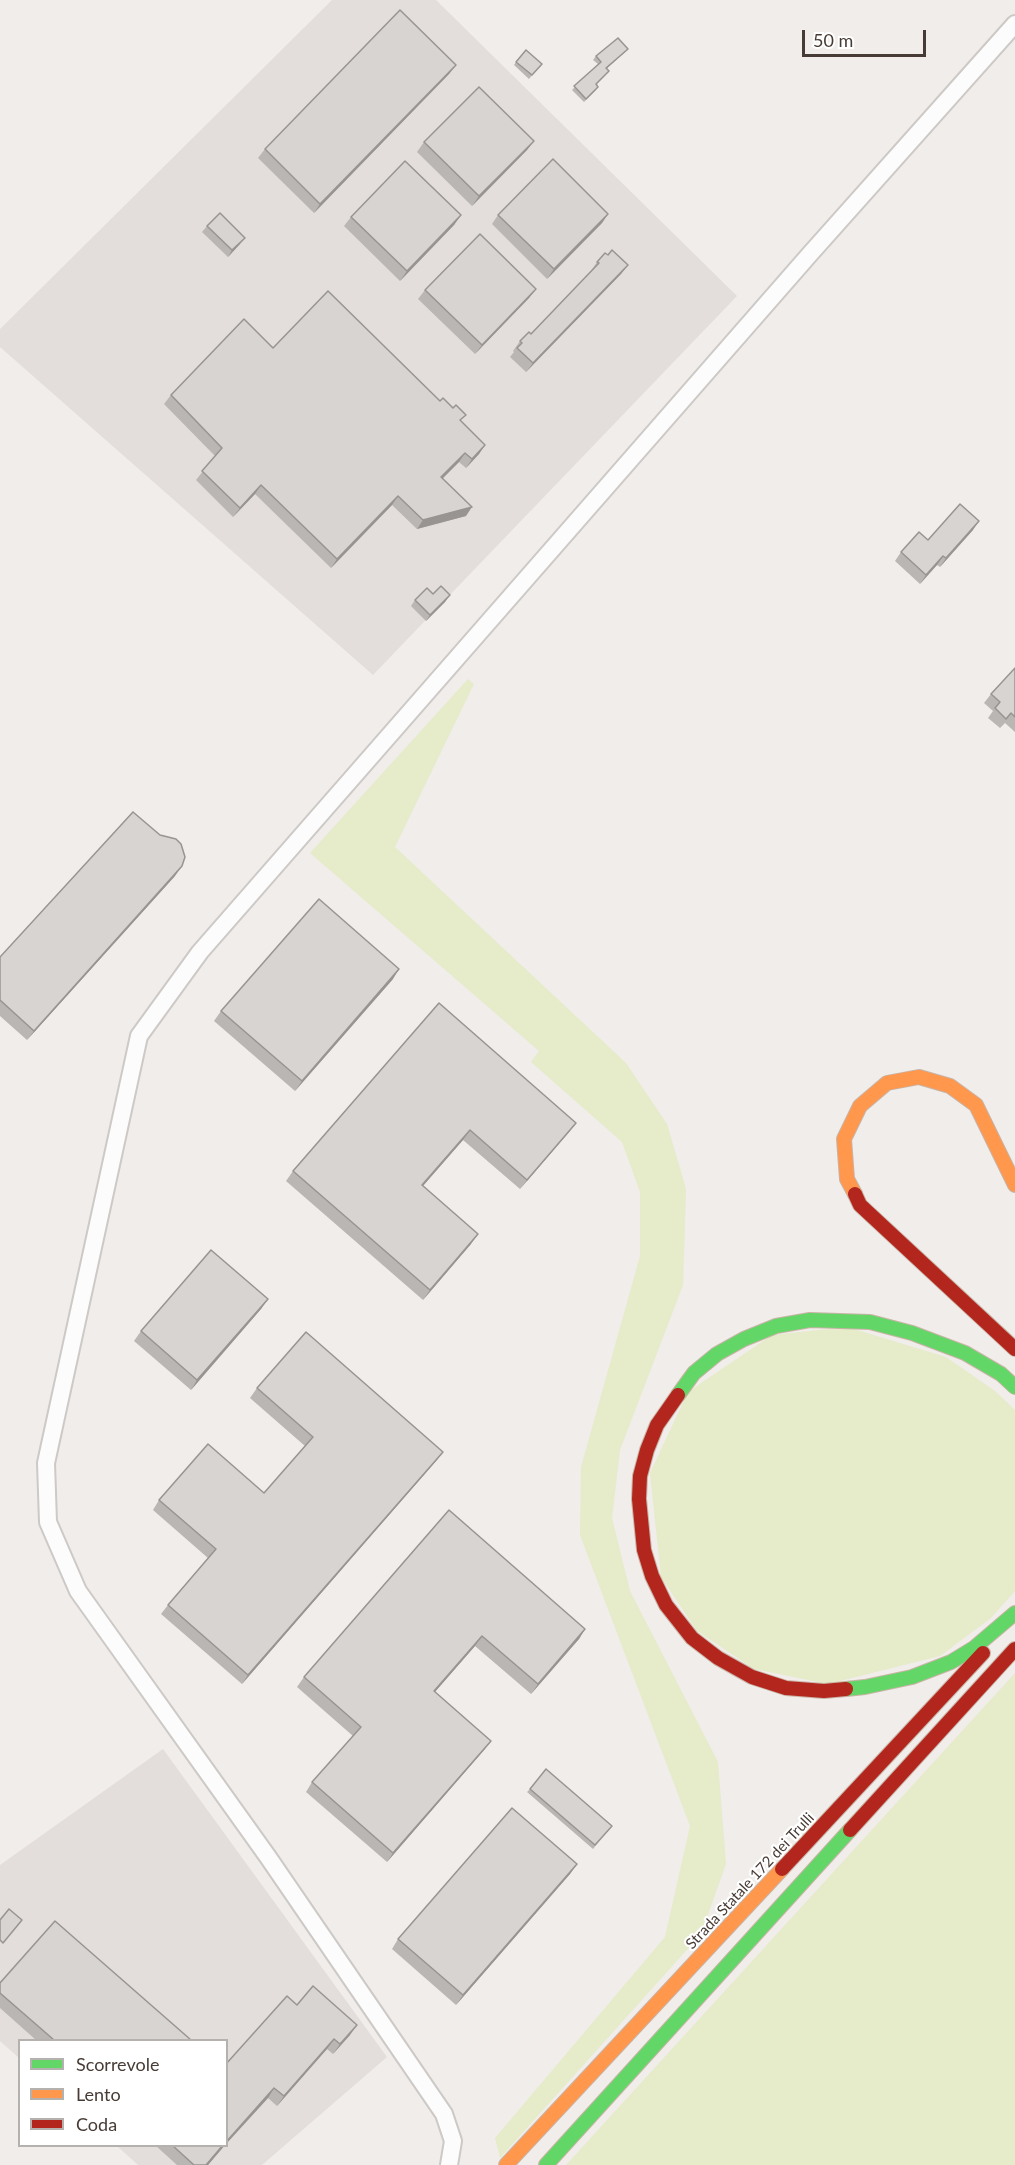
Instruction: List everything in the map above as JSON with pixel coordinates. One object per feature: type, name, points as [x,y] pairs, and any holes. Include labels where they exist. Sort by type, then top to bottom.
[{"type":"highway","points":[[1015,1185],[976,1105],[950,1086],[919,1077],[887,1083],[860,1106],[844,1139],[847,1179],[860,1205],[1015,1348]]},
{"type":"highway","points":[[1015,1387],[1001,1374],[965,1353],[901,1330],[870,1322],[810,1320],[776,1326],[744,1339],[717,1354],[694,1373],[657,1425],[647,1449],[640,1476],[639,1499],[644,1550],[652,1576],[666,1605],[692,1638],[718,1658],[752,1677],[786,1688],[824,1691],[912,1677],[951,1662],[974,1648],[1015,1615]]},
{"type":"highway","name":"Strada Statale 172 dei Trulli","points":[[506,2165],[763,1891],[1015,1615]]},
{"type":"highway","points":[[546,2165],[1015,1649]]},
{"type":"street","points":[[449,2165],[453,2141],[444,2114],[268,1857],[78,1591],[48,1522],[46,1463],[139,1036],[200,952],[802,263],[1015,24]]},
{"type":"shaded area","points":[[332,0],[436,0],[737,296],[373,675],[0,347],[0,329]]},
{"type":"shaded area","points":[[163,1749],[387,2057],[262,2165],[138,2165],[118,2147],[228,2147],[228,2039],[18,2039],[18,2057],[0,2041],[0,1865]]},
{"type":"green space","points":[[468,679],[474,684],[395,847],[626,1063],[667,1124],[686,1189],[683,1285],[620,1450],[612,1518],[630,1591],[718,1762],[726,1864],[701,1934],[500,2158],[495,2138],[665,1937],[690,1826],[580,1535],[581,1467],[640,1256],[640,1192],[622,1142],[531,1062],[539,1051],[310,853]]},
{"type":"green space","points":[[847,1327],[946,1357],[995,1391],[1015,1410],[1015,1591],[991,1618],[940,1656],[828,1684],[754,1669],[697,1631],[661,1577],[650,1473],[688,1392],[772,1335]]},
{"type":"green space","points":[[1015,1673],[1015,2165],[566,2165]]},
{"type":"building","points":[[400,10],[456,65],[320,204],[265,149]]},
{"type":"building","points":[[618,38],[628,49],[606,68],[609,71],[586,99],[574,86],[601,62],[596,56]]},
{"type":"building","points":[[526,50],[542,64],[532,75],[516,62]]},
{"type":"building","points":[[479,87],[534,141],[479,196],[424,142]]},
{"type":"building","points":[[553,159],[608,214],[554,269],[498,215]]},
{"type":"building","points":[[405,161],[461,215],[407,271],[351,217]]},
{"type":"building","points":[[220,213],[245,238],[232,250],[207,226]]},
{"type":"building","points":[[480,234],[536,289],[482,345],[425,290]]},
{"type":"building","points":[[612,250],[628,265],[533,363],[517,348],[522,343],[520,341],[529,332],[531,334],[599,263],[597,262],[605,253],[608,255]]},
{"type":"building","points":[[328,291],[440,401],[443,398],[453,408],[456,405],[466,415],[460,420],[485,445],[472,459],[465,453],[441,477],[472,507],[423,520],[398,496],[337,559],[261,485],[240,508],[202,471],[222,448],[171,395],[244,319],[273,348]]},
{"type":"building","points":[[960,504],[979,521],[946,558],[943,556],[926,575],[901,552],[919,532],[928,540]]},
{"type":"building","points":[[441,586],[450,595],[430,615],[415,600],[427,588],[433,594]]},
{"type":"building","points":[[1015,668],[1015,717],[1011,713],[1006,719],[995,708],[1000,702],[991,694]]},
{"type":"building","points":[[133,812],[160,835],[176,839],[181,844],[185,857],[182,866],[34,1031],[0,1000],[0,957]]},
{"type":"building","points":[[319,899],[399,969],[302,1081],[221,1011]]},
{"type":"building","points":[[439,1003],[576,1123],[527,1180],[470,1130],[422,1185],[478,1234],[430,1290],[293,1171]]},
{"type":"building","points":[[211,1250],[268,1299],[197,1380],[141,1331]]},
{"type":"building","points":[[306,1332],[443,1452],[248,1675],[168,1605],[216,1549],[159,1500],[208,1444],[264,1493],[313,1437],[257,1388]]},
{"type":"building","points":[[449,1510],[585,1629],[538,1684],[482,1636],[434,1691],[491,1741],[393,1853],[312,1782],[361,1727],[304,1677]]},
{"type":"building","points":[[546,1769],[612,1826],[595,1845],[530,1789]]},
{"type":"building","points":[[512,1808],[577,1864],[463,1995],[398,1939]]},
{"type":"building","points":[[9,1909],[22,1920],[3,1943],[0,1940],[0,1920]]},
{"type":"building","points":[[55,1921],[190,2039],[53,2039],[0,1993],[0,1983]]},
{"type":"building","points":[[313,1986],[357,2025],[340,2044],[334,2039],[284,2096],[274,2088],[228,2140],[228,2062],[287,1996],[297,2005]]},
{"type":"building","points":[[174,2147],[221,2147],[206,2165],[194,2165]]},
{"type":"traffic: fast","points":[[678,1395],[694,1373],[717,1354],[744,1339],[776,1326],[810,1320],[870,1322],[912,1333],[965,1353],[1001,1374],[1015,1387]]},
{"type":"traffic: fast","points":[[846,1689],[912,1677],[951,1662],[974,1648],[1015,1613]]},
{"type":"traffic: fast","points":[[546,2165],[850,1830]]},
{"type":"traffic: slow","points":[[855,1194],[847,1179],[844,1139],[860,1106],[887,1083],[919,1077],[950,1086],[976,1105],[1015,1185]]},
{"type":"traffic: slow","points":[[506,2165],[782,1869]]},
{"type":"traffic: jam","points":[[855,1194],[860,1205],[1015,1349]]},
{"type":"traffic: jam","points":[[678,1395],[657,1425],[640,1476],[639,1499],[644,1550],[652,1576],[666,1605],[692,1638],[718,1658],[752,1677],[786,1688],[824,1691],[846,1689]]},
{"type":"traffic: jam","points":[[850,1830],[1015,1649]]},
{"type":"traffic: jam","points":[[782,1869],[983,1653]]}]
